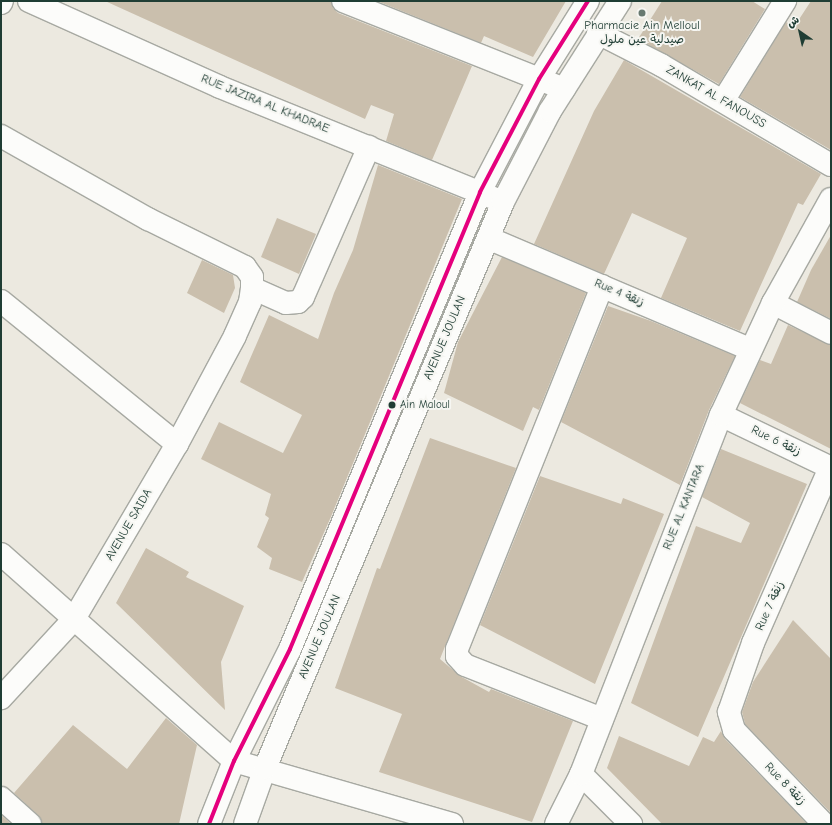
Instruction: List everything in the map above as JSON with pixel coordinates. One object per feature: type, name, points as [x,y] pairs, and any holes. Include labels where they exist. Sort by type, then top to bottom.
[{"type":"street","name":"RUE JAZIRA AL KHADRAE","points":[[29,1],[220,87],[503,202]]},
{"type":"street","points":[[343,1],[564,89]]},
{"type":"street","name":"AVENUE JOULAN","points":[[209,824],[234,761],[290,649],[480,192],[539,79],[588,1]]},
{"type":"street","name":"AVENUE JOULAN","points":[[245,824],[265,768],[503,202],[564,89],[598,33],[620,1]]},
{"type":"street","points":[[724,101],[785,1]]},
{"type":"street","name":"ZANKAT AL FANOUSS","points":[[598,33],[661,65],[831,165]]},
{"type":"street","points":[[1,136],[148,219],[245,267],[252,277],[252,288],[286,303],[298,302],[303,297],[369,147]]},
{"type":"street","name":"RUE AL KANTARA","points":[[556,824],[581,774],[721,415],[750,349],[773,303],[831,199]]},
{"type":"street","name":"Rue 4 زنقة","points":[[488,238],[750,349]]},
{"type":"street","points":[[602,286],[457,649],[457,656],[465,665],[602,719]]},
{"type":"street","name":"AVENUE SAIDA","points":[[1,698],[74,619],[177,444],[235,336],[250,302],[252,288]]},
{"type":"street","points":[[1,301],[177,444]]},
{"type":"street","points":[[773,303],[831,333]]},
{"type":"street","name":"Rue 6 زنقة","points":[[721,415],[831,468]]},
{"type":"street","name":"Rue 7 زنقة","points":[[747,744],[734,730],[730,721],[731,702],[811,507],[831,468]]},
{"type":"street","points":[[1,554],[234,761],[265,768],[452,824]]},
{"type":"street","name":"Rue 8 زنقة","points":[[747,744],[824,824]]},
{"type":"street","points":[[581,774],[631,824]]},
{"type":"street","points":[[1,798],[30,824]]},
{"type":"building","points":[[105,1],[331,1],[333,8],[338,13],[472,66],[432,160],[386,141],[394,114],[371,105],[365,119]]},
{"type":"building","points":[[377,1],[566,1],[533,57],[484,36],[481,43]]},
{"type":"building","points":[[662,1],[752,1],[765,9],[719,84],[638,39]]},
{"type":"building","points":[[811,1],[831,1],[831,150],[740,97],[786,22],[794,27]]},
{"type":"building","points":[[624,60],[821,174],[803,205],[798,203],[740,331],[661,298],[687,238],[632,213],[604,274],[534,244],[594,111]]},
{"type":"building","points":[[378,165],[462,199],[330,519],[302,582],[269,569],[272,558],[257,547],[269,518],[265,515],[271,494],[201,459],[219,422],[283,453],[302,415],[240,382],[269,315],[318,339],[334,293],[353,250]]},
{"type":"building","points":[[277,218],[316,234],[299,274],[261,257]]},
{"type":"building","points":[[831,235],[831,319],[797,302],[811,270]]},
{"type":"building","points":[[502,257],[586,293],[539,410],[533,407],[523,431],[444,393],[458,342]]},
{"type":"building","points":[[202,260],[233,275],[235,288],[224,313],[187,293]]},
{"type":"building","points":[[608,306],[651,321],[735,356],[709,410],[680,485],[561,422]]},
{"type":"building","points":[[788,325],[831,345],[831,449],[740,403],[760,360],[771,364]]},
{"type":"building","points":[[430,438],[516,468],[440,659],[460,676],[489,692],[491,689],[573,721],[532,822],[379,772],[402,714],[335,688],[377,568],[380,569]]},
{"type":"building","points":[[721,449],[807,484],[698,737],[631,703],[696,526],[741,543],[750,523],[702,497]]},
{"type":"building","points":[[540,476],[621,504],[623,498],[664,514],[595,684],[480,625]]},
{"type":"building","points":[[146,548],[189,572],[186,577],[244,606],[221,662],[225,710],[116,603]]},
{"type":"building","points":[[793,620],[831,659],[831,813],[745,724],[742,712],[753,682]]},
{"type":"building","points":[[166,718],[197,745],[179,824],[42,824],[38,815],[14,793],[73,725],[127,769]]},
{"type":"building","points":[[721,731],[725,739],[807,824],[662,824],[607,768],[619,736],[689,766],[703,737],[714,742]]},
{"type":"building","points":[[1,815],[11,824],[1,824]]},
{"type":"transit line","points":[[209,824],[234,761],[290,649],[480,192],[539,79],[588,1]]},
{"type":"place","name":"Pharmacie Ain Melloul صيدلية عين ملول","points":[[642,13]]},
{"type":"place","name":"Ain Maloul","points":[[392,405]]}]
